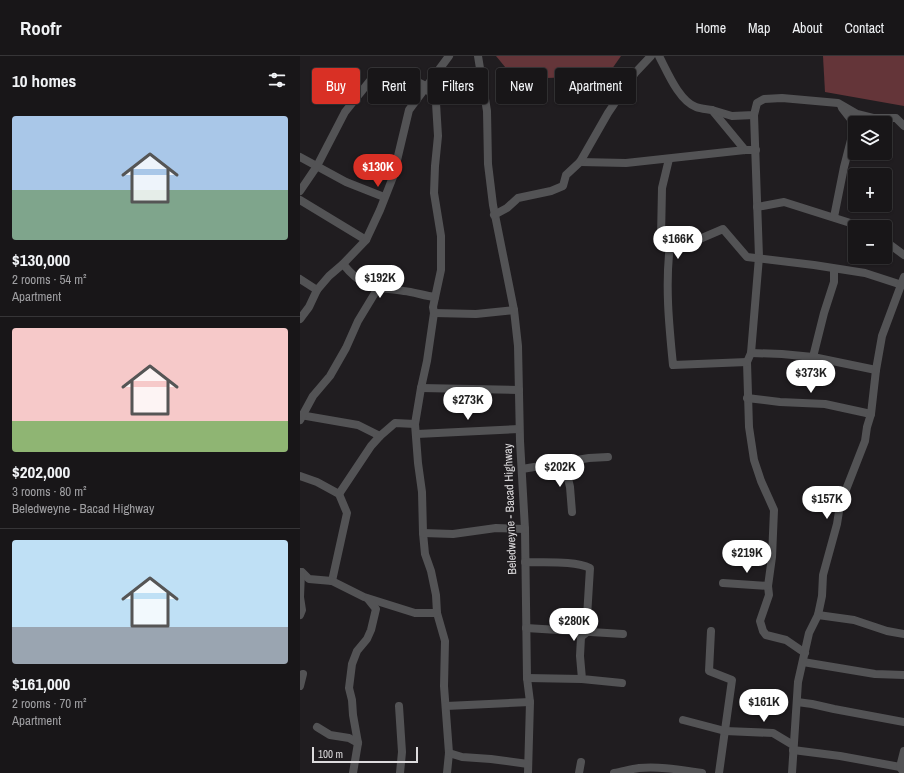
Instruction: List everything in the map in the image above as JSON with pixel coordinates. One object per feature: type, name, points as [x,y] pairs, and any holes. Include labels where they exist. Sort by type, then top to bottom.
[{"type":"street","points":[[300,319],[309,307],[317,290],[329,276],[366,240],[393,178],[409,110],[449,56]]},
{"type":"street","name":"Beledweyne - Bacad Highway","points":[[478,56],[487,111],[488,164],[494,215],[514,310],[518,346],[519,429],[525,529],[527,678],[530,702],[528,773]]},
{"type":"street","points":[[494,215],[507,208],[518,198],[551,191],[563,186],[566,175],[580,162],[616,101],[635,73],[651,56]]},
{"type":"street","points":[[659,56],[673,83],[688,102],[696,107],[732,116],[754,116]]},
{"type":"street","points":[[300,191],[317,166],[345,112],[377,72],[389,71],[400,73],[426,86],[436,103],[438,120],[434,193],[441,236],[441,270],[433,307],[434,313],[427,361],[415,424],[422,492],[425,554],[431,571],[436,595],[437,612],[445,642],[444,686],[449,753],[447,773]]},
{"type":"street","points":[[805,653],[786,640],[766,635],[762,631],[760,621],[769,595],[768,586],[772,557],[774,510],[761,481],[754,460],[749,427],[747,398],[747,362],[751,354],[759,257],[754,116],[757,103],[764,99],[782,98],[838,103],[857,114],[873,118],[896,118],[904,126]]},
{"type":"street","points":[[834,217],[852,136],[853,122],[838,103]]},
{"type":"street","points":[[712,110],[745,150]]},
{"type":"street","points":[[580,162],[626,163],[756,150]]},
{"type":"street","points":[[300,156],[346,182],[384,197]]},
{"type":"street","points":[[669,159],[662,188],[661,237],[670,245],[688,244],[723,230],[748,257],[814,264],[903,281],[882,336],[865,440],[840,505],[837,524],[823,575],[822,596],[818,614],[809,633],[798,682],[792,773]]},
{"type":"street","points":[[300,200],[366,240]]},
{"type":"street","points":[[757,207],[784,202],[848,222]]},
{"type":"street","points":[[670,245],[667,279],[673,365],[747,362]]},
{"type":"street","points":[[892,246],[904,255]]},
{"type":"street","points":[[343,264],[350,273],[362,282],[378,288],[406,291],[435,298]]},
{"type":"street","points":[[813,357],[824,313],[834,282],[834,269]]},
{"type":"street","points":[[300,279],[317,290]]},
{"type":"street","points":[[378,288],[358,321],[346,348],[330,376],[313,396],[301,417],[358,425],[380,436]]},
{"type":"street","points":[[434,313],[476,314],[514,310]]},
{"type":"street","points":[[751,354],[782,354],[813,357],[876,370]]},
{"type":"street","points":[[421,388],[519,390]]},
{"type":"street","points":[[747,398],[780,402],[825,404],[870,414]]},
{"type":"street","points":[[339,494],[380,436],[395,423],[415,424]]},
{"type":"street","points":[[417,434],[519,429]]},
{"type":"street","points":[[522,469],[564,461],[608,457]]},
{"type":"street","points":[[564,461],[570,487],[572,512]]},
{"type":"street","points":[[300,476],[317,482],[339,494],[347,513],[332,581]]},
{"type":"street","points":[[423,533],[452,534],[496,528],[525,529]]},
{"type":"street","points":[[525,562],[570,563],[590,568],[586,633],[581,637],[580,656],[582,679]]},
{"type":"street","points":[[301,570],[309,580],[332,581],[368,599],[415,613],[437,612]]},
{"type":"street","points":[[300,615],[302,610],[300,597],[301,570]]},
{"type":"street","points":[[723,582],[768,586]]},
{"type":"street","points":[[353,773],[358,743],[349,688],[352,664],[357,651],[371,630],[376,609],[368,599]]},
{"type":"street","points":[[818,614],[854,620],[888,631],[904,634]]},
{"type":"street","points":[[526,628],[586,633],[623,634]]},
{"type":"street","points":[[711,631],[709,671],[732,680],[719,773]]},
{"type":"street","points":[[803,662],[875,674],[904,675]]},
{"type":"street","points":[[300,686],[302,674]]},
{"type":"street","points":[[527,678],[582,679],[622,683]]},
{"type":"street","points":[[446,706],[530,702]]},
{"type":"street","points":[[797,702],[904,722]]},
{"type":"street","points":[[399,706],[402,752],[400,773]]},
{"type":"street","points":[[683,720],[725,731],[773,733],[793,747],[902,770],[904,751]]},
{"type":"street","points":[[317,727],[330,735],[349,738],[358,743]]},
{"type":"street","points":[[449,753],[528,764]]},
{"type":"street","points":[[579,773],[581,762]]},
{"type":"street","points":[[614,773],[637,768],[679,769],[702,773]]},
{"type":"shaded area","points":[[496,56],[621,56],[613,68],[555,68],[555,78],[547,78],[547,68],[506,68]]},
{"type":"shaded area","points":[[823,56],[904,56],[904,106],[825,92]]}]
